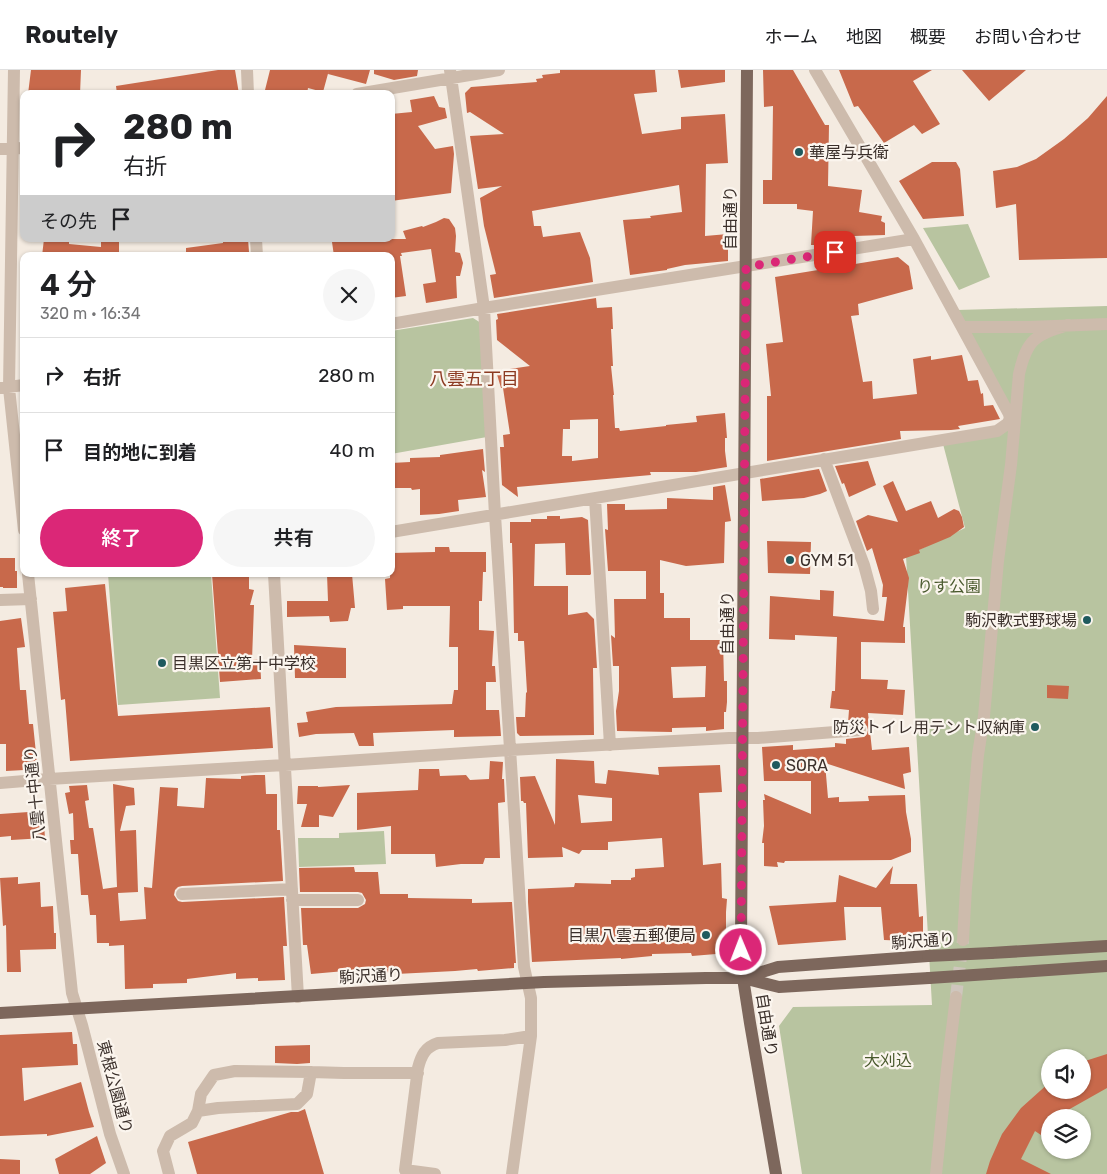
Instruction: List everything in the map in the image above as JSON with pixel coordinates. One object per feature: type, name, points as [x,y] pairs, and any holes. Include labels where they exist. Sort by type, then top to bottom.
[{"type":"main road","name":"自由通り","points":[[747,70],[741,945],[743,978],[751,1032],[776,1174]]},
{"type":"main road","name":"駒沢通り","points":[[743,978],[778,967],[1107,946]]},
{"type":"main road","name":"駒沢通り","points":[[0,1013],[527,983],[743,978],[779,987],[1107,966]]},
{"type":"street","points":[[14,70],[5,388],[20,500]]},
{"type":"street","points":[[247,70],[248,90]]},
{"type":"street","points":[[376,90],[451,74],[499,70]]},
{"type":"street","points":[[395,531],[997,431],[1008,424],[1009,414],[965,332],[815,70]]},
{"type":"street","points":[[451,74],[484,308],[524,968],[531,998],[531,1036],[512,1174]]},
{"type":"street","points":[[395,323],[914,240]]},
{"type":"street","points":[[965,332],[1107,324]]},
{"type":"street","points":[[963,940],[978,755],[984,716],[998,561],[1011,465],[1019,374],[1022,361],[1033,340],[1049,331],[1068,325]]},
{"type":"street","points":[[5,388],[20,386]]},
{"type":"street","points":[[824,459],[864,565],[871,591],[873,610]]},
{"type":"street","points":[[595,498],[610,745]]},
{"type":"street","name":"八雲十中通り","points":[[28,577],[72,993],[77,1009]]},
{"type":"street","points":[[274,577],[298,997]]},
{"type":"street","points":[[0,600],[31,599]]},
{"type":"street","points":[[0,783],[49,778],[860,730]]},
{"type":"street","points":[[182,894],[292,895],[358,900]]},
{"type":"street","points":[[936,1174],[946,1069],[956,997]]},
{"type":"street","name":"東根公園通り","points":[[77,1009],[110,1134],[124,1174]]},
{"type":"street","points":[[435,1174],[405,1170],[418,1073],[422,1056],[426,1049],[438,1042],[504,1040],[531,1036]]},
{"type":"street","points":[[169,1174],[163,1151],[170,1136],[192,1123],[198,1111],[201,1094],[214,1075],[235,1071],[418,1073]]},
{"type":"street","points":[[198,1111],[218,1108],[297,1104],[307,1094],[312,1072]]},
{"type":"green space","points":[[968,224],[990,277],[959,290],[923,228]]},
{"type":"green space","points":[[1107,306],[1107,1174],[802,1174],[779,1026],[793,1007],[932,1005],[906,556],[965,528],[943,444],[1013,424],[957,310]]},
{"type":"green space","points":[[473,318],[481,323],[487,437],[395,453],[395,330]]},
{"type":"green space","points":[[108,577],[211,577],[220,698],[118,705]]},
{"type":"green space","points":[[384,831],[386,864],[299,867],[298,838],[339,838],[339,833]]},
{"type":"building","points":[[31,70],[81,70],[80,90],[28,90]]},
{"type":"building","points":[[218,70],[235,70],[238,90],[116,90],[116,86]]},
{"type":"building","points":[[270,70],[329,70],[324,90],[308,88],[308,90],[265,90]]},
{"type":"building","points":[[329,70],[370,70],[366,84],[328,74]]},
{"type":"building","points":[[374,70],[418,70],[417,76],[394,80],[374,74]]},
{"type":"building","points":[[560,70],[655,70],[657,92],[634,94],[642,134],[681,129],[681,117],[725,114],[728,163],[706,164],[705,236],[728,234],[728,261],[685,265],[667,270],[630,275],[623,220],[651,218],[650,216],[682,212],[679,185],[532,211],[534,226],[541,226],[543,237],[580,232],[590,258],[593,282],[494,298],[490,275],[496,274],[484,226],[480,198],[502,186],[478,189],[470,136],[504,134],[470,112],[467,113],[465,93],[471,87],[537,82],[536,79],[543,78],[542,75],[560,73]]},
{"type":"building","points":[[678,70],[725,70],[725,82],[681,88]]},
{"type":"building","points":[[763,70],[793,70],[825,125],[829,125],[828,186],[862,190],[859,212],[882,216],[881,221],[885,223],[885,235],[854,236],[854,240],[843,242],[826,241],[826,245],[811,245],[813,211],[797,209],[797,204],[763,204],[763,180],[772,180],[773,106],[764,107]]},
{"type":"building","points":[[839,70],[932,70],[913,81],[940,124],[922,134],[914,125],[884,143],[858,106],[854,107]]},
{"type":"building","points":[[962,70],[1026,70],[989,101]]},
{"type":"building","points":[[434,96],[439,107],[445,108],[447,118],[418,126],[435,149],[453,146],[451,193],[395,200],[395,114],[412,112],[410,100]]},
{"type":"building","points":[[1107,96],[1107,258],[1019,260],[1016,204],[996,208],[993,171],[1017,167],[1036,159],[1064,139],[1088,118]]},
{"type":"building","points":[[932,162],[956,162],[960,169],[964,216],[923,219],[899,181]]},
{"type":"building","points":[[444,218],[449,219],[455,228],[455,252],[460,253],[463,263],[460,276],[456,276],[457,298],[426,303],[423,284],[436,282],[431,249],[401,253],[406,296],[395,297],[395,252],[333,252],[332,242],[395,242],[395,239],[406,239],[403,231]]},
{"type":"building","points":[[44,242],[69,242],[69,244],[101,247],[101,242],[119,242],[119,252],[42,252]]},
{"type":"building","points":[[248,242],[249,252],[186,252],[186,248]]},
{"type":"building","points":[[898,257],[909,266],[913,289],[858,304],[859,315],[851,316],[863,382],[872,381],[873,399],[917,394],[913,359],[931,356],[931,360],[962,355],[968,381],[978,380],[981,394],[983,393],[984,406],[993,405],[1000,419],[958,426],[960,429],[900,431],[901,439],[767,461],[767,396],[771,396],[766,344],[783,342],[775,277]]},
{"type":"building","points":[[596,298],[597,308],[612,307],[613,366],[611,366],[615,428],[619,428],[620,431],[697,422],[696,416],[725,413],[727,467],[696,472],[650,472],[651,475],[517,487],[518,497],[502,485],[500,447],[504,447],[503,435],[510,434],[503,388],[501,388],[496,371],[530,366],[497,340],[497,314]],"holes":[[[598,419],[598,458],[572,461],[572,456],[562,456],[563,429],[570,429],[570,420]]]},
{"type":"building","points":[[483,449],[485,472],[482,470],[486,497],[458,500],[459,511],[420,515],[420,489],[395,488],[395,463],[410,462],[410,458],[440,457],[440,455]]},
{"type":"building","points":[[868,461],[876,485],[849,497],[835,466]]},
{"type":"building","points":[[819,469],[827,491],[804,498],[762,501],[760,479]]},
{"type":"building","points":[[893,481],[906,511],[931,501],[938,518],[954,509],[959,511],[964,527],[950,537],[919,550],[920,553],[903,559],[909,578],[903,627],[905,627],[905,643],[861,642],[861,679],[888,680],[887,689],[905,690],[903,715],[868,713],[872,750],[909,747],[911,772],[903,774],[905,789],[825,763],[828,798],[839,797],[839,802],[869,801],[868,796],[905,795],[911,852],[891,860],[785,861],[784,863],[777,862],[778,867],[764,866],[764,843],[762,843],[764,794],[811,814],[811,781],[764,781],[762,747],[793,745],[793,750],[835,747],[835,743],[846,744],[846,739],[864,737],[868,730],[867,726],[863,723],[848,723],[849,710],[830,708],[832,691],[835,691],[837,637],[795,635],[795,640],[769,639],[770,596],[820,600],[820,590],[834,591],[833,616],[884,621],[887,597],[882,597],[883,585],[872,548],[867,551],[856,521],[868,515],[898,522],[883,486]]},
{"type":"building","points":[[725,485],[731,521],[725,522],[724,563],[686,566],[660,560],[660,593],[664,593],[664,618],[690,618],[690,640],[723,640],[724,681],[727,681],[724,729],[706,731],[706,727],[672,728],[672,732],[617,731],[616,711],[619,691],[619,666],[613,666],[611,635],[615,638],[614,599],[646,599],[646,571],[608,571],[605,529],[608,530],[607,504],[625,504],[625,510],[667,509],[667,498],[713,500],[713,487]],"holes":[[[706,666],[705,697],[673,698],[671,667]]]},
{"type":"building","points":[[547,516],[560,516],[560,519],[582,517],[588,520],[591,574],[566,575],[565,543],[535,544],[534,586],[568,586],[568,615],[587,612],[594,619],[597,668],[593,668],[594,735],[520,736],[517,733],[516,717],[525,717],[527,692],[524,641],[518,641],[518,633],[514,633],[510,522],[531,522],[531,519],[547,519]]},
{"type":"building","points":[[767,541],[811,542],[810,574],[768,573]]},
{"type":"building","points":[[435,547],[449,547],[450,552],[486,552],[486,572],[483,572],[482,601],[479,601],[479,630],[494,631],[492,666],[495,666],[496,682],[486,682],[486,710],[499,710],[501,736],[454,737],[454,730],[373,733],[374,746],[359,746],[354,733],[316,734],[299,737],[297,723],[308,722],[306,712],[336,707],[452,704],[454,690],[458,690],[458,647],[449,647],[450,606],[403,606],[403,609],[387,610],[385,579],[395,577],[395,553],[435,552]]},
{"type":"building","points":[[0,558],[15,558],[17,588],[0,587]]},
{"type":"building","points":[[212,577],[249,577],[249,589],[254,590],[250,605],[254,605],[252,660],[260,659],[261,679],[220,682]]},
{"type":"building","points":[[327,577],[352,577],[355,608],[351,608],[348,621],[330,622],[329,616],[287,617],[287,601],[328,601]]},
{"type":"building","points":[[105,584],[118,716],[270,707],[273,748],[70,761],[65,699],[61,700],[53,612],[67,611],[65,588]]},
{"type":"building","points":[[21,618],[25,647],[17,648],[20,690],[26,690],[29,724],[33,724],[37,763],[24,764],[24,770],[6,771],[6,744],[0,744],[0,621]]},
{"type":"building","points":[[294,645],[346,648],[346,678],[295,678]]},
{"type":"building","points":[[1047,685],[1069,686],[1068,699],[1047,698]]},
{"type":"building","points":[[556,759],[594,761],[595,783],[606,784],[608,770],[659,775],[658,767],[720,765],[722,792],[699,793],[703,865],[721,863],[722,898],[727,899],[726,943],[716,954],[692,956],[691,953],[652,954],[652,956],[621,959],[532,962],[528,889],[574,887],[575,883],[611,884],[611,880],[631,880],[631,878],[635,877],[635,869],[664,867],[662,838],[608,842],[608,850],[582,850],[579,854],[562,847],[563,857],[528,858],[526,803],[521,801],[520,777],[535,776],[555,825]],"holes":[[[578,795],[612,798],[612,821],[581,823]]]},
{"type":"building","points":[[490,761],[503,762],[502,779],[504,779],[505,802],[498,803],[500,858],[485,858],[483,864],[436,867],[435,854],[391,854],[391,826],[357,830],[357,793],[418,790],[419,769],[439,769],[440,776],[466,775],[470,780],[489,779]]},
{"type":"building","points":[[265,775],[266,794],[277,794],[277,830],[280,830],[283,881],[182,886],[175,890],[174,895],[178,901],[182,902],[284,897],[287,946],[283,946],[285,980],[258,981],[258,978],[236,979],[236,973],[187,979],[187,983],[153,984],[153,988],[125,989],[124,945],[109,946],[109,943],[97,943],[96,915],[90,915],[88,895],[81,895],[78,854],[71,854],[70,840],[74,840],[73,813],[69,814],[65,793],[70,792],[69,786],[87,785],[89,800],[85,801],[89,828],[93,828],[103,889],[117,887],[113,784],[134,788],[135,805],[126,806],[120,831],[136,830],[138,892],[118,893],[120,921],[146,919],[144,887],[152,888],[160,787],[178,788],[177,806],[204,808],[206,778],[241,779],[241,776]]},
{"type":"building","points":[[350,785],[333,817],[319,815],[319,827],[301,827],[307,804],[297,804],[298,786]]},
{"type":"building","points":[[43,811],[45,838],[11,840],[11,836],[0,837],[0,814]]},
{"type":"building","points":[[893,866],[890,884],[917,884],[919,917],[923,916],[923,936],[914,936],[909,941],[884,940],[881,907],[844,907],[846,940],[778,945],[769,906],[836,902],[839,875],[876,888]]},
{"type":"building","points":[[354,867],[355,872],[378,872],[380,894],[408,894],[408,898],[472,899],[472,903],[512,902],[516,963],[514,963],[514,968],[396,974],[396,972],[347,974],[345,971],[311,974],[307,945],[303,945],[301,908],[358,908],[365,904],[366,900],[362,893],[358,892],[300,892],[299,868]]},
{"type":"building","points":[[18,877],[18,884],[40,882],[41,907],[53,906],[56,949],[20,950],[21,972],[7,972],[6,925],[3,926],[0,878]]},
{"type":"building","points":[[72,1032],[73,1044],[77,1044],[78,1065],[22,1068],[24,1101],[81,1082],[94,1127],[47,1136],[47,1134],[0,1136],[0,1035]]},
{"type":"building","points":[[310,1045],[310,1063],[275,1063],[275,1046]]},
{"type":"building","points":[[1107,1054],[1107,1088],[1091,1097],[1091,1059]]},
{"type":"building","points":[[1041,1090],[1041,1099],[1088,1099],[1070,1109],[1041,1109],[1041,1135],[1035,1131],[1021,1159],[1051,1174],[986,1174],[1002,1134],[1021,1108]]},
{"type":"building","points":[[305,1109],[324,1174],[197,1174],[188,1142]]},
{"type":"building","points":[[97,1136],[106,1163],[90,1174],[59,1174],[55,1159]]},
{"type":"building","points":[[0,1159],[20,1160],[20,1174],[0,1174]]},
{"type":"tunnel","points":[[956,997],[963,940]]},
{"type":"place","name":"華屋与兵衛","points":[[799,152]]},
{"type":"place","name":"GYM 51","points":[[790,560]]},
{"type":"place","name":"駒沢軟式野球場","points":[[1087,620]]},
{"type":"place","name":"目黒区立第十中学校","points":[[162,663]]},
{"type":"place","name":"防災トイレ用テント収納庫","points":[[1035,727]]},
{"type":"place","name":"SORA","points":[[776,765]]},
{"type":"place","name":"目黒八雲五郵便局","points":[[706,935]]},
{"type":"district","name":"八雲五丁目","points":[[474,379]]},
{"type":"route","points":[[741,950],[746,267],[835,252]]},
{"type":"park label","name":"りす公園","points":[[949,586]]},
{"type":"park label","name":"大刈込","points":[[888,1060]]}]
